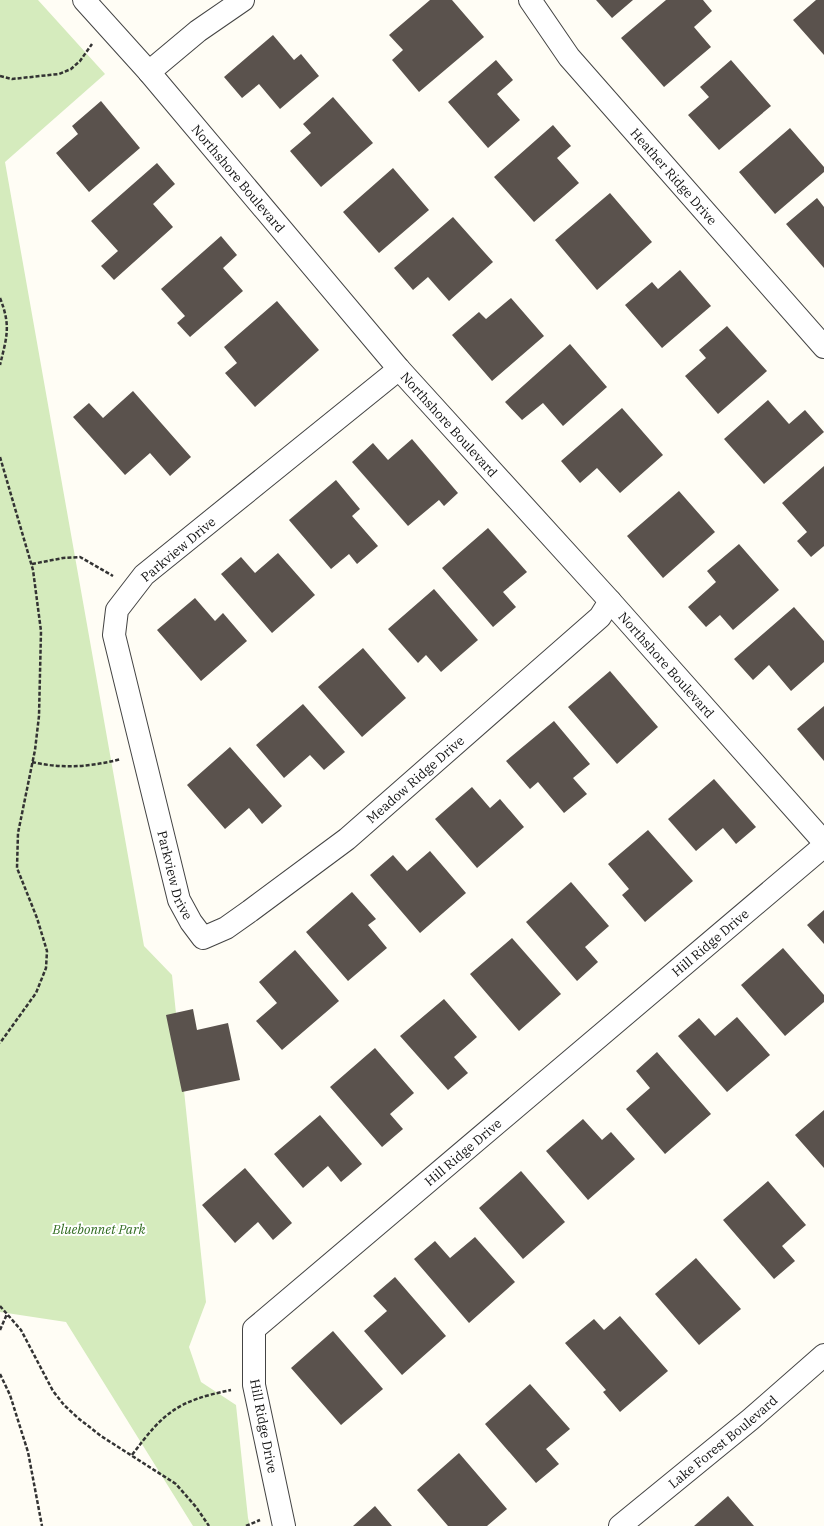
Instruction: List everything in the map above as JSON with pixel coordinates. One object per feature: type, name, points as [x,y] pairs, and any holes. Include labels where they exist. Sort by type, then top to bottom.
[{"type":"street","name":"Northshore Boulevard","points":[[84,0],[148,72],[399,368],[610,601],[824,842]]},
{"type":"street","points":[[148,72],[198,31],[243,0]]},
{"type":"street","name":"Heather Ridge Drive","points":[[530,0],[569,56],[824,347]]},
{"type":"street","name":"Parkview Drive","points":[[203,938],[191,922],[179,900],[114,636],[117,610],[144,575],[399,368]]},
{"type":"street","name":"Meadow Ridge Drive","points":[[203,938],[226,928],[347,839],[600,617],[610,601]]},
{"type":"street","name":"Hill Ridge Drive","points":[[284,1526],[254,1385],[254,1329],[824,846]]},
{"type":"street","name":"Lake Forest Boulevard","points":[[620,1526],[751,1419],[824,1355]]},
{"type":"path","points":[[0,76],[12,78],[36,77],[59,74],[71,69],[80,61],[89,46],[109,28]]},
{"type":"path","points":[[0,298],[6,313],[8,330],[0,365]]},
{"type":"path","points":[[0,456],[32,564],[41,631],[40,716],[18,833],[17,868],[37,918],[48,951],[46,968],[36,993],[0,1043]]},
{"type":"path","points":[[32,564],[63,558],[80,557],[134,588]]},
{"type":"path","points":[[32,762],[49,766],[69,767],[105,763],[143,752]]},
{"type":"path","points":[[0,1306],[22,1330],[53,1391],[64,1405],[101,1436],[176,1484],[196,1507],[209,1526]]},
{"type":"path","points":[[0,1330],[7,1314]]},
{"type":"path","points":[[0,1374],[10,1395],[28,1452],[42,1526]]},
{"type":"path","points":[[132,1456],[156,1424],[181,1405],[210,1394],[254,1385]]},
{"type":"green space","name":"Bluebonnet Park","points":[[0,0],[38,0],[105,74],[5,162],[144,946],[172,975],[206,1302],[189,1347],[201,1382],[236,1405],[250,1526],[193,1526],[66,1322],[0,1312]]},
{"type":"building","points":[[430,0],[452,0],[484,37],[419,92],[392,60],[403,50],[389,35]]},
{"type":"building","points":[[596,0],[633,0],[612,18]]},
{"type":"building","points":[[666,0],[703,0],[712,11],[694,27],[711,47],[664,87],[621,38]]},
{"type":"building","points":[[816,0],[824,0],[824,55],[793,20]]},
{"type":"building","points":[[273,35],[294,60],[301,54],[319,76],[280,109],[259,84],[242,98],[224,77]]},
{"type":"building","points":[[496,60],[513,80],[497,94],[520,120],[488,148],[448,102]]},
{"type":"building","points":[[731,60],[771,106],[719,150],[688,115],[709,97],[700,87]]},
{"type":"building","points":[[333,97],[373,143],[321,187],[290,151],[311,133],[303,124]]},
{"type":"building","points":[[101,101],[140,148],[89,192],[56,153],[78,134],[72,126]]},
{"type":"building","points":[[553,125],[571,146],[557,158],[579,183],[534,222],[494,177]]},
{"type":"building","points":[[790,128],[824,167],[824,172],[775,214],[739,172]]},
{"type":"building","points":[[157,163],[175,184],[153,204],[173,227],[114,280],[101,266],[118,251],[91,221]]},
{"type":"building","points":[[393,168],[429,210],[379,253],[343,212]]},
{"type":"building","points":[[610,193],[652,242],[597,290],[555,240]]},
{"type":"building","points":[[817,198],[824,207],[824,268],[786,224]]},
{"type":"building","points":[[453,217],[493,262],[449,301],[428,277],[413,290],[394,268]]},
{"type":"building","points":[[221,236],[237,255],[223,268],[243,291],[190,337],[177,323],[185,316],[161,289]]},
{"type":"building","points":[[680,270],[711,306],[662,348],[625,305],[652,282],[658,289]]},
{"type":"building","points":[[511,298],[544,336],[492,381],[452,335],[479,312],[486,319]]},
{"type":"building","points":[[277,301],[319,350],[255,407],[225,373],[237,363],[224,347]]},
{"type":"building","points":[[727,326],[767,371],[718,414],[685,376],[706,358],[699,350]]},
{"type":"building","points":[[570,344],[607,387],[563,426],[543,403],[522,420],[505,402]]},
{"type":"building","points":[[133,391],[191,457],[170,476],[150,453],[125,475],[73,417],[89,403],[103,418]]},
{"type":"building","points":[[768,400],[789,424],[805,410],[824,432],[764,484],[724,439]]},
{"type":"building","points":[[622,408],[663,455],[620,493],[597,468],[580,483],[561,461]]},
{"type":"building","points":[[412,439],[458,493],[444,506],[439,500],[408,526],[352,462],[373,443],[388,460]]},
{"type":"building","points":[[824,466],[824,546],[811,557],[797,541],[807,532],[782,503]]},
{"type":"building","points":[[336,480],[360,509],[352,516],[378,546],[357,564],[349,554],[331,569],[289,520]]},
{"type":"building","points":[[679,491],[715,532],[663,578],[627,536]]},
{"type":"building","points":[[488,528],[527,572],[503,592],[516,607],[493,627],[442,568]]},
{"type":"building","points":[[739,544],[779,590],[733,630],[720,615],[706,627],[688,607],[716,582],[707,571]]},
{"type":"building","points":[[278,553],[315,595],[272,633],[221,574],[241,557],[255,573]]},
{"type":"building","points":[[434,589],[478,640],[441,672],[426,655],[418,663],[388,629]]},
{"type":"building","points":[[195,598],[215,621],[223,613],[247,641],[201,681],[157,630]]},
{"type":"building","points":[[794,607],[824,641],[824,662],[791,691],[769,665],[753,680],[734,659]]},
{"type":"building","points":[[363,648],[406,698],[362,737],[318,687]]},
{"type":"building","points":[[610,671],[658,727],[617,764],[568,707]]},
{"type":"building","points":[[303,704],[345,752],[324,770],[310,755],[284,778],[256,745]]},
{"type":"building","points":[[824,706],[824,761],[797,729]]},
{"type":"building","points":[[554,721],[590,764],[573,778],[587,794],[564,813],[538,782],[530,789],[506,761]]},
{"type":"building","points":[[230,747],[282,806],[262,824],[249,808],[225,829],[187,785]]},
{"type":"building","points":[[714,779],[756,827],[736,844],[723,828],[696,851],[668,819]]},
{"type":"building","points":[[472,787],[490,808],[500,799],[524,827],[477,868],[435,819]]},
{"type":"building","points":[[648,830],[693,881],[645,922],[622,895],[629,889],[608,864]]},
{"type":"building","points":[[430,851],[466,893],[420,933],[370,875],[393,855],[407,871]]},
{"type":"building","points":[[571,882],[609,926],[585,947],[598,962],[577,981],[526,922]]},
{"type":"building","points":[[352,892],[376,919],[368,925],[387,948],[348,981],[306,932]]},
{"type":"building","points":[[824,910],[824,944],[807,925]]},
{"type":"building","points":[[512,938],[561,994],[519,1031],[470,974]]},
{"type":"building","points":[[783,948],[824,995],[824,1002],[785,1036],[741,985]]},
{"type":"building","points":[[295,950],[339,1001],[282,1050],[256,1021],[277,1003],[259,982]]},
{"type":"building","points":[[444,999],[477,1037],[454,1057],[468,1073],[448,1090],[400,1036]]},
{"type":"building","points":[[193,1009],[197,1030],[228,1023],[240,1080],[182,1092],[166,1015]]},
{"type":"building","points":[[737,1017],[770,1055],[727,1092],[678,1036],[699,1018],[715,1036]]},
{"type":"building","points":[[375,1048],[414,1093],[390,1114],[403,1129],[382,1147],[330,1087]]},
{"type":"building","points":[[657,1052],[711,1114],[665,1154],[626,1109],[650,1088],[636,1071]]},
{"type":"building","points":[[824,1110],[824,1168],[795,1135]]},
{"type":"building","points":[[320,1115],[362,1164],[341,1182],[328,1166],[303,1188],[274,1154]]},
{"type":"building","points":[[583,1119],[602,1140],[611,1132],[635,1159],[588,1200],[546,1151]]},
{"type":"building","points":[[245,1168],[292,1223],[273,1240],[258,1222],[235,1243],[202,1205]]},
{"type":"building","points":[[521,1171],[565,1222],[523,1259],[479,1208]]},
{"type":"building","points":[[768,1181],[806,1225],[782,1246],[795,1261],[774,1279],[723,1220]]},
{"type":"building","points":[[475,1237],[515,1282],[469,1323],[414,1259],[435,1241],[450,1258]]},
{"type":"building","points":[[696,1258],[741,1309],[699,1345],[655,1294]]},
{"type":"building","points":[[395,1277],[446,1336],[402,1375],[364,1331],[387,1311],[373,1296]]},
{"type":"building","points":[[620,1316],[668,1371],[620,1412],[603,1392],[606,1390],[565,1343],[594,1319],[604,1330]]},
{"type":"building","points":[[333,1331],[383,1389],[341,1425],[291,1368]]},
{"type":"building","points":[[530,1384],[570,1429],[546,1449],[559,1464],[536,1483],[485,1424]]},
{"type":"building","points":[[459,1453],[507,1509],[487,1526],[448,1526],[417,1490]]},
{"type":"building","points":[[728,1496],[754,1526],[694,1526]]},
{"type":"building","points":[[375,1506],[392,1526],[353,1526]]}]
